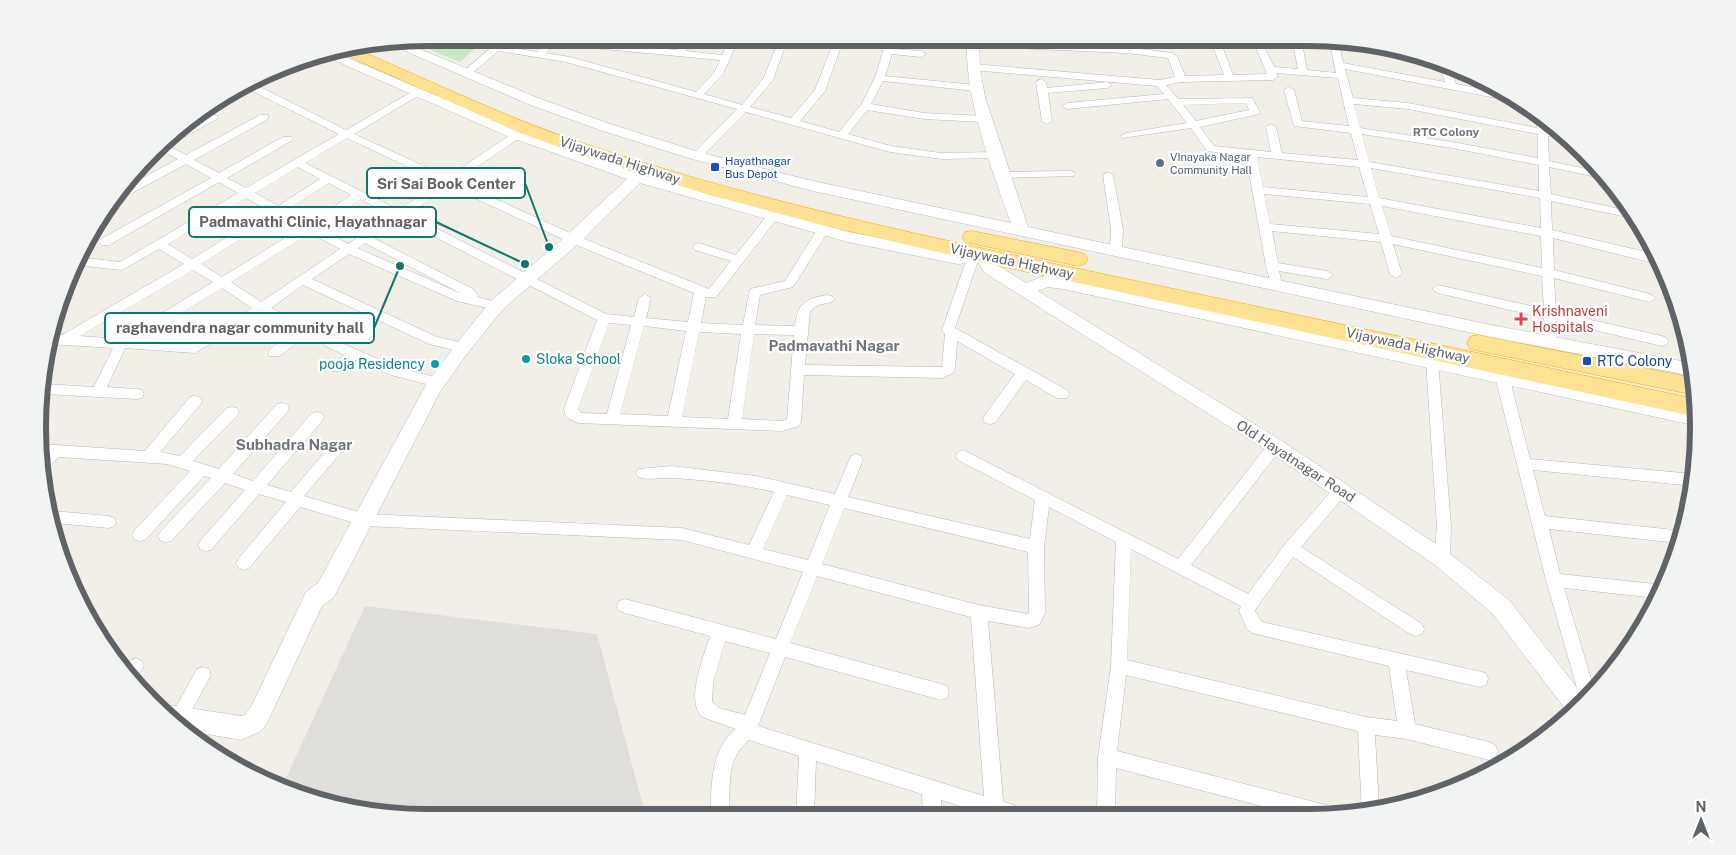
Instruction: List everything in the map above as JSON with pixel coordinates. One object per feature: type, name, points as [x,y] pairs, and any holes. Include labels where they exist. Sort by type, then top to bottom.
[{"type":"highway","name":"Vijaywada Highway","points":[[377,50],[493,106],[526,129],[582,149],[713,190],[825,220],[977,257],[1302,328],[1689,407]]},
{"type":"highway","name":"Vijaywada Highway","points":[[354,54],[493,106],[704,172],[823,205],[1687,387]]},
{"type":"street","points":[[540,54],[548,46]]},
{"type":"street","points":[[600,46],[726,58]]},
{"type":"street","points":[[630,50],[633,46]]},
{"type":"street","points":[[680,55],[684,46]]},
{"type":"street","points":[[698,95],[718,74],[731,46]]},
{"type":"street","points":[[697,156],[745,107],[768,80],[781,46]]},
{"type":"street","points":[[793,122],[820,91],[837,46]]},
{"type":"street","points":[[842,135],[865,106],[880,78],[890,46]]},
{"type":"street","points":[[972,46],[975,88],[1001,175],[1022,232]]},
{"type":"street","points":[[1061,46],[1160,53],[1172,56],[1181,79]]},
{"type":"street","points":[[1125,46],[1126,50]]},
{"type":"street","points":[[1160,53],[1161,46]]},
{"type":"street","points":[[1218,46],[1230,79]]},
{"type":"street","points":[[973,68],[1160,83],[1181,79],[1273,77],[1260,46]]},
{"type":"street","points":[[1298,46],[1303,73]]},
{"type":"street","points":[[404,47],[605,127],[697,156],[813,186],[1022,232],[1684,368]]},
{"type":"street","points":[[1335,47],[1364,164],[1396,274]]},
{"type":"street","points":[[467,73],[496,48],[540,54],[567,59],[745,107],[890,149],[941,156],[996,155]]},
{"type":"street","points":[[888,51],[921,54]]},
{"type":"street","points":[[336,57],[517,135],[637,178],[823,230],[958,259],[977,257],[948,330],[951,332],[948,370],[942,373],[798,370]]},
{"type":"street","points":[[1339,65],[1495,95]]},
{"type":"street","points":[[1271,70],[1342,76]]},
{"type":"street","points":[[1446,72],[1452,87]]},
{"type":"street","points":[[1040,73],[1047,121]]},
{"type":"street","points":[[880,78],[975,88]]},
{"type":"street","points":[[1043,91],[1141,82]]},
{"type":"street","points":[[1160,83],[1211,149],[1364,164],[1546,196],[1623,213]]},
{"type":"street","points":[[254,88],[346,134],[573,239],[712,294],[772,217]]},
{"type":"street","points":[[1289,90],[1298,124],[1355,129],[1543,162],[1593,173]]},
{"type":"street","points":[[84,263],[122,266],[418,92]]},
{"type":"street","points":[[1067,106],[1173,99],[1249,100],[1255,112],[1194,125],[1126,136]]},
{"type":"street","points":[[1348,101],[1408,106],[1552,135]]},
{"type":"street","points":[[865,106],[898,114],[984,119]]},
{"type":"street","points":[[190,129],[213,117],[209,115]]},
{"type":"street","points":[[129,191],[264,117]]},
{"type":"street","points":[[1542,126],[1551,342]]},
{"type":"street","points":[[1271,127],[1277,156]]},
{"type":"street","points":[[57,340],[195,348],[261,308],[517,135]]},
{"type":"street","points":[[105,242],[287,139]]},
{"type":"street","points":[[167,149],[348,249],[461,298],[496,306]]},
{"type":"street","points":[[1251,154],[1276,284]]},
{"type":"street","points":[[297,163],[604,318],[693,326],[801,331]]},
{"type":"street","points":[[1001,175],[1070,174]]},
{"type":"street","points":[[1108,176],[1117,229],[1116,251]]},
{"type":"street","points":[[183,720],[241,728],[253,723],[259,715],[314,599],[326,590],[438,382],[496,306],[573,239],[637,178]]},
{"type":"street","points":[[64,340],[193,264],[328,179]]},
{"type":"street","points":[[1258,190],[1376,201],[1547,233],[1649,256]]},
{"type":"street","points":[[98,392],[121,344],[310,228],[360,194]]},
{"type":"street","points":[[1265,227],[1387,240],[1548,273],[1650,298]]},
{"type":"street","points":[[734,424],[754,292],[789,284],[823,230]]},
{"type":"street","points":[[364,238],[469,292],[472,295],[470,299]]},
{"type":"street","points":[[159,244],[261,308],[304,330],[396,372],[438,382]]},
{"type":"street","points":[[699,247],[740,260]]},
{"type":"street","name":"Old Hayatnagar Road","points":[[977,257],[991,269],[1275,446],[1442,559],[1501,607],[1573,701]]},
{"type":"street","points":[[1272,266],[1328,275]]},
{"type":"street","points":[[303,280],[434,341],[463,347]]},
{"type":"street","points":[[1025,290],[1047,281],[1063,283],[1302,328],[1432,361],[1690,416]]},
{"type":"street","points":[[1438,289],[1662,342]]},
{"type":"street","points":[[674,421],[701,291]]},
{"type":"street","points":[[612,419],[645,298]]},
{"type":"street","points":[[604,318],[571,409],[571,413],[578,418],[782,426],[794,422],[801,331],[805,306],[810,302],[828,299]]},
{"type":"street","points":[[274,353],[304,330]]},
{"type":"street","points":[[951,332],[1062,394]]},
{"type":"street","points":[[337,368],[354,354]]},
{"type":"street","points":[[1432,361],[1444,527],[1442,559]]},
{"type":"street","points":[[990,419],[1024,372]]},
{"type":"street","points":[[1502,376],[1554,580],[1585,689]]},
{"type":"street","points":[[49,390],[137,394]]},
{"type":"street","points":[[148,457],[196,401]]},
{"type":"street","points":[[166,536],[282,408]]},
{"type":"street","points":[[182,463],[232,412]]},
{"type":"street","points":[[206,545],[318,417]]},
{"type":"street","points":[[1181,566],[1275,446]]},
{"type":"street","points":[[48,450],[167,458],[295,500],[365,520],[682,534],[979,612],[1029,621],[1034,620],[1037,613],[1036,547],[1043,496]]},
{"type":"street","points":[[244,563],[334,451]]},
{"type":"street","points":[[964,456],[1250,602]]},
{"type":"street","points":[[720,809],[723,774],[728,751],[748,727],[856,460]]},
{"type":"street","points":[[1525,464],[1686,479]]},
{"type":"street","points":[[140,535],[201,469]]},
{"type":"street","points":[[643,473],[692,474],[756,482],[1036,547]]},
{"type":"street","points":[[753,553],[783,488]]},
{"type":"street","points":[[1341,490],[1291,548],[1250,602],[1247,611],[1248,617],[1258,628],[1480,679]]},
{"type":"street","points":[[57,517],[109,522]]},
{"type":"street","points":[[1540,522],[1674,536]]},
{"type":"street","points":[[1106,809],[1107,757],[1120,666],[1124,539]]},
{"type":"street","points":[[1291,548],[1416,629]]},
{"type":"street","points":[[1554,580],[1653,590]]},
{"type":"street","points":[[626,606],[942,692]]},
{"type":"street","points":[[979,612],[994,808]]},
{"type":"street","points":[[719,632],[702,696],[705,708],[713,714],[808,751],[997,809]]},
{"type":"street","points":[[1396,660],[1407,731]]},
{"type":"street","points":[[1120,666],[1366,725],[1407,731],[1489,751]]},
{"type":"street","points":[[177,715],[203,674]]},
{"type":"street","points":[[1366,725],[1370,803]]},
{"type":"street","points":[[805,809],[808,751]]},
{"type":"street","points":[[1107,757],[1307,809]]},
{"type":"street","points":[[931,788],[932,809]]},
{"type":"shaded area","points":[[365,606],[597,634],[644,809],[403,808],[329,796],[285,781]]},
{"type":"green space","points":[[421,46],[478,46],[460,62]]},
{"type":"place","name":"VInayaka Nagar Community Hall","points":[[1160,163]]},
{"type":"place","name":"Hayathnagar Bus Depot","points":[[715,167]]},
{"type":"place","name":"Sri Sai Book Center","points":[[549,247]]},
{"type":"place","name":"Padmavathi Clinic, Hayathnagar","points":[[525,264]]},
{"type":"place","name":"raghavendra nagar community hall","points":[[400,266]]},
{"type":"place","name":"Krishnaveni Hospitals","points":[[1521,319]]},
{"type":"place","name":"Sloka School","points":[[526,359]]},
{"type":"place","name":"RTC Colony","points":[[1587,361]]},
{"type":"place","name":"pooja Residency","points":[[435,364]]},
{"type":"district","name":"RTC Colony","points":[[1446,132]]},
{"type":"district","name":"Padmavathi Nagar","points":[[834,346]]},
{"type":"district","name":"Subhadra Nagar","points":[[294,445]]}]
